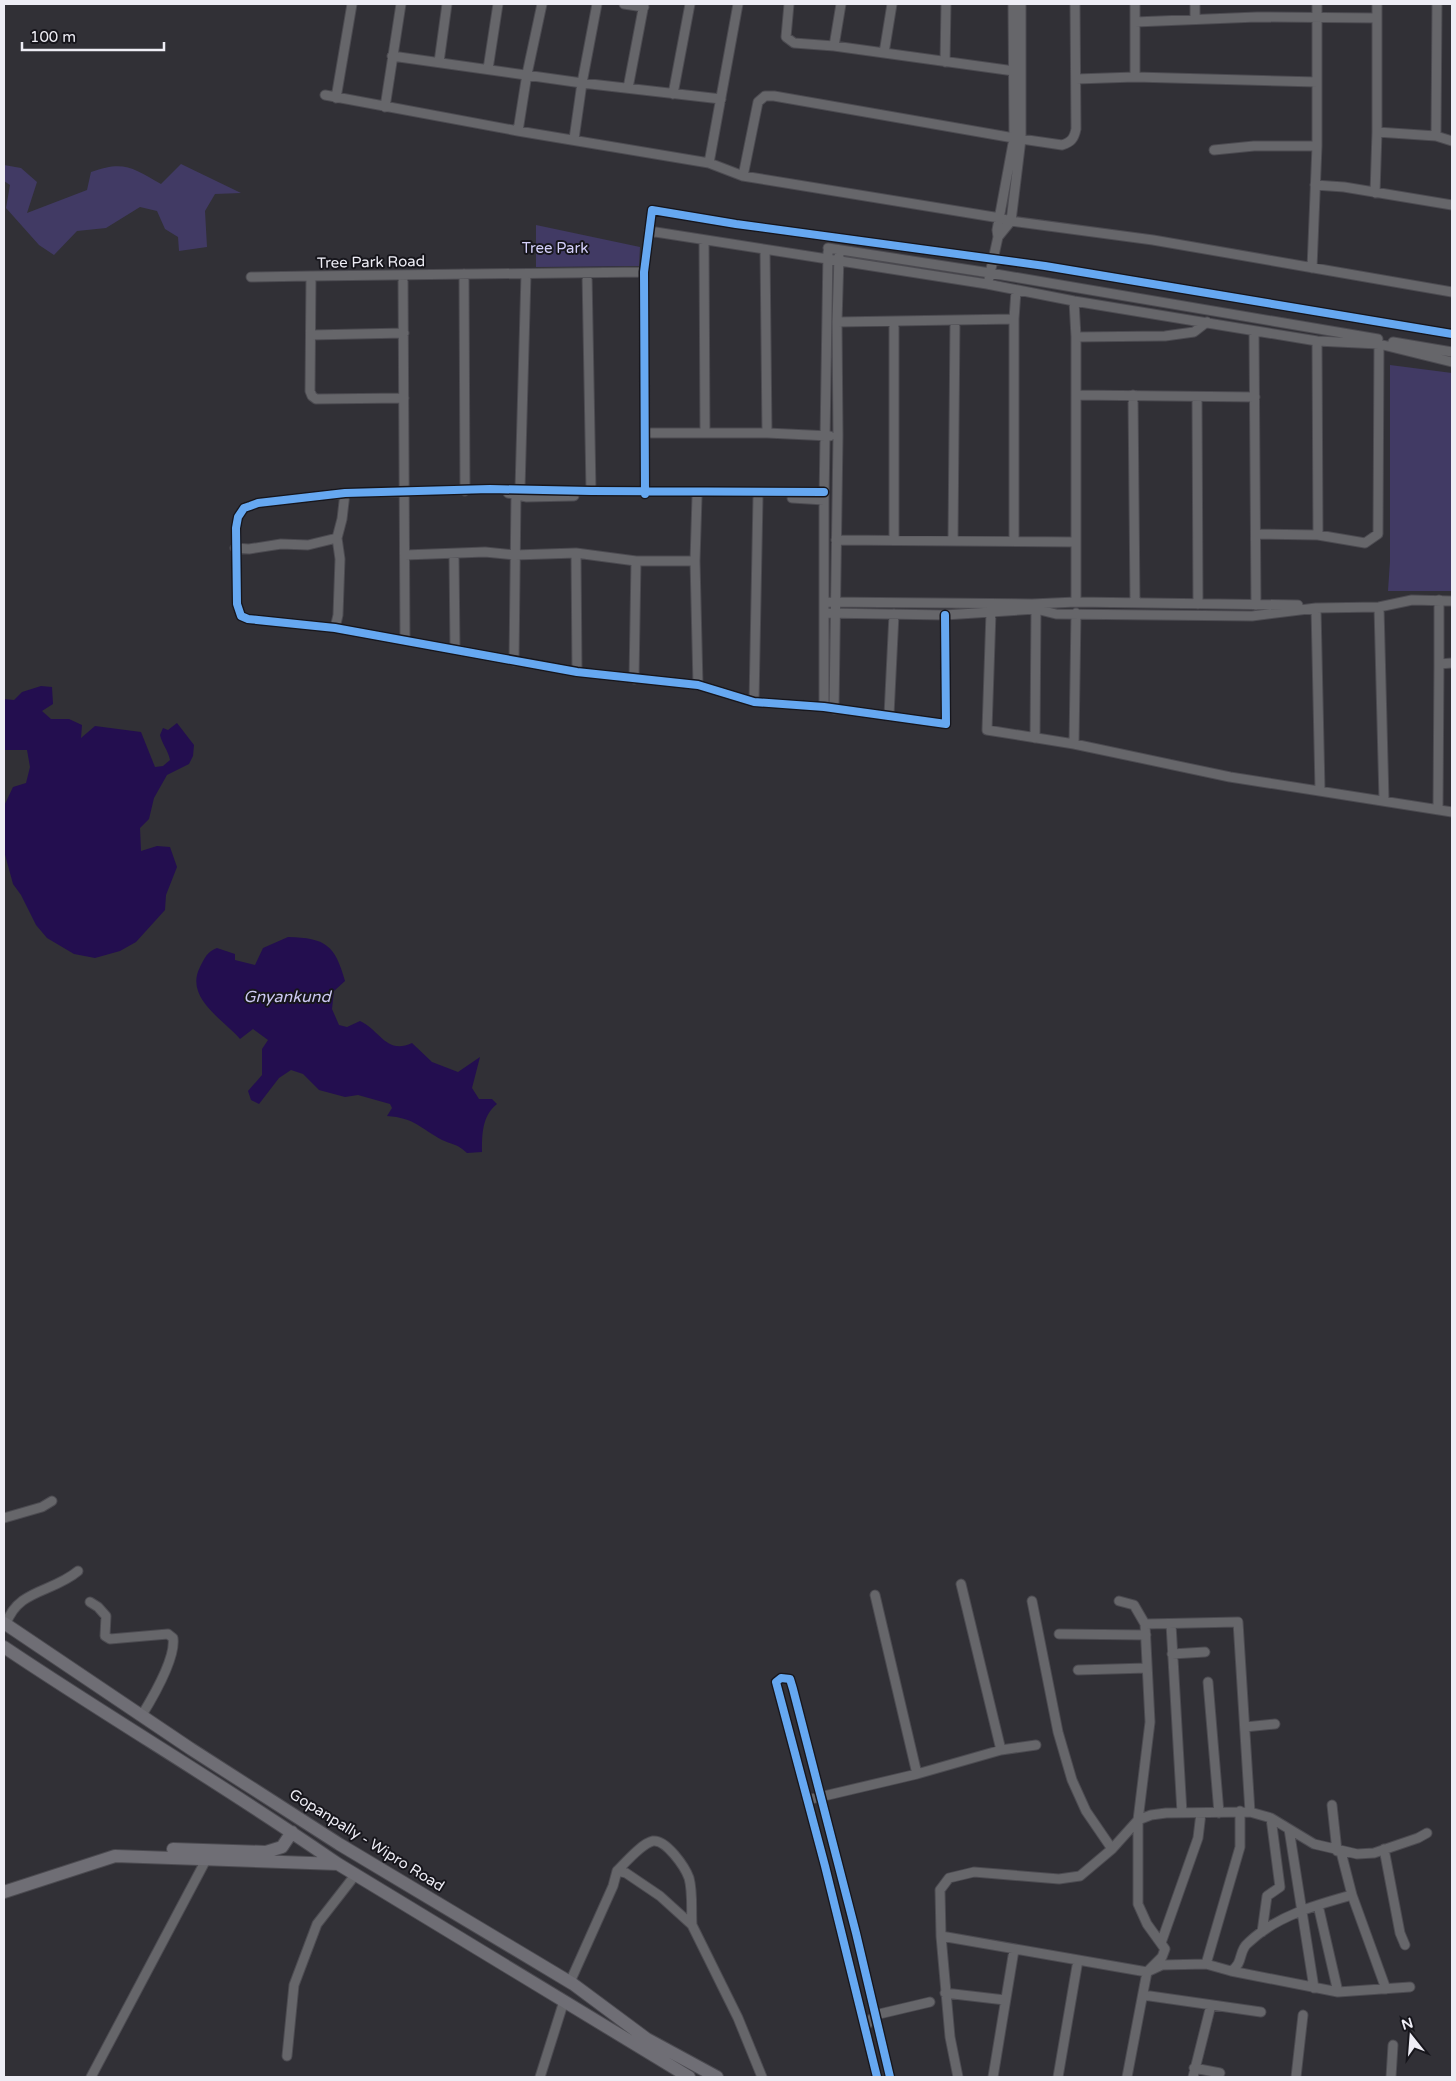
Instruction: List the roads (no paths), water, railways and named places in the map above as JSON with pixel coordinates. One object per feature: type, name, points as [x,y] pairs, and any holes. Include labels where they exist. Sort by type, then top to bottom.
[{"type":"main road","name":"Gopanpally - Wipro Road","points":[[5,1624],[191,1749],[339,1844],[570,1982],[647,2039],[717,2077]]},
{"type":"main road","points":[[4,1647],[292,1832],[338,1864],[689,2077]]},
{"type":"main road","points":[[104,1713],[115,1698]]},
{"type":"main road","points":[[120,1723],[130,1707]]},
{"type":"main road","points":[[4,1883],[114,1849],[275,1851],[282,1847],[292,1832]]},
{"type":"main road","points":[[4,1892],[116,1856],[338,1864]]},
{"type":"street","points":[[336,98],[352,4]]},
{"type":"street","points":[[384,107],[401,4]]},
{"type":"street","points":[[439,62],[447,4]]},
{"type":"street","points":[[488,68],[498,4]]},
{"type":"street","points":[[518,131],[527,74],[542,4]]},
{"type":"street","points":[[574,139],[582,82],[597,4]]},
{"type":"street","points":[[624,4],[644,5],[628,88]]},
{"type":"street","points":[[673,94],[690,4]]},
{"type":"street","points":[[710,163],[738,4]]},
{"type":"street","points":[[789,4],[786,37],[794,43],[834,46],[1014,71]]},
{"type":"street","points":[[834,46],[841,4]]},
{"type":"street","points":[[884,53],[892,4]]},
{"type":"street","points":[[945,62],[946,4]]},
{"type":"street","points":[[987,284],[994,259],[998,237],[997,230],[1018,139],[1013,4]]},
{"type":"street","points":[[998,237],[1011,221],[1018,139],[1022,4]]},
{"type":"street","points":[[743,176],[758,102],[765,96],[774,96],[1018,139],[1062,145],[1068,143],[1074,138],[1076,79],[1075,4]]},
{"type":"street","points":[[1135,4],[1135,77]]},
{"type":"street","points":[[1195,4],[1195,19]]},
{"type":"street","points":[[1312,268],[1317,146],[1317,4]]},
{"type":"street","points":[[1374,193],[1377,132],[1377,4]]},
{"type":"street","points":[[1436,136],[1437,4]]},
{"type":"street","points":[[1135,22],[1195,19],[1377,18]]},
{"type":"street","points":[[392,56],[721,99]]},
{"type":"street","points":[[1076,79],[1135,77],[1318,82]]},
{"type":"street","points":[[325,95],[518,131],[710,163],[743,176],[1011,221],[1153,240],[1452,292]]},
{"type":"street","points":[[1377,132],[1436,136],[1452,141]]},
{"type":"street","points":[[1214,150],[1254,146],[1317,146]]},
{"type":"street","points":[[1315,184],[1452,204]]},
{"type":"street","points":[[645,493],[644,272],[652,210],[1045,266],[1452,334]]},
{"type":"street","points":[[649,231],[987,284],[1016,291],[1317,341],[1379,344],[1452,362]]},
{"type":"street","points":[[824,707],[824,497],[827,258],[829,236]]},
{"type":"street","points":[[834,709],[838,436],[837,322],[839,250],[842,238]]},
{"type":"street","points":[[704,240],[705,433]]},
{"type":"street","points":[[828,248],[990,272],[1452,352]]},
{"type":"street","points":[[765,250],[767,433]]},
{"type":"street","name":"Tree Park Road","points":[[404,398],[316,399],[312,396],[310,391],[311,276],[644,272]]},
{"type":"street","points":[[586,273],[591,491]]},
{"type":"street","points":[[464,274],[465,491]]},
{"type":"street","points":[[514,661],[515,555],[526,274]]},
{"type":"street","points":[[404,275],[405,640]]},
{"type":"street","points":[[251,277],[311,276]]},
{"type":"street","points":[[1014,541],[1014,319],[1016,291]]},
{"type":"street","points":[[1074,301],[1076,337],[1076,602]]},
{"type":"street","points":[[837,322],[1014,319]]},
{"type":"street","points":[[953,540],[955,320]]},
{"type":"street","points":[[894,322],[894,540]]},
{"type":"street","points":[[1076,337],[1165,336],[1194,332],[1207,322]]},
{"type":"street","points":[[1254,331],[1257,534],[1256,605]]},
{"type":"street","points":[[311,335],[404,333]]},
{"type":"street","points":[[1317,341],[1318,535]]},
{"type":"street","points":[[1257,534],[1318,535],[1365,543],[1378,534],[1379,344]]},
{"type":"street","points":[[1133,395],[1135,602]]},
{"type":"street","points":[[1076,396],[1255,397]]},
{"type":"street","points":[[1197,397],[1198,604]]},
{"type":"street","points":[[644,433],[767,433],[838,436]]},
{"type":"street","points":[[824,497],[698,496],[645,493],[557,497],[490,489],[345,493],[258,503],[244,508],[238,517],[236,548],[237,604],[240,616],[248,619],[335,628],[577,672],[698,685],[754,702],[889,714],[946,724],[945,615]]},
{"type":"street","points":[[518,492],[591,491],[836,498]]},
{"type":"street","points":[[335,628],[338,615],[340,559],[337,538],[342,519],[345,493]]},
{"type":"street","points":[[698,496],[696,561],[698,685]]},
{"type":"street","points":[[754,702],[758,497]]},
{"type":"street","points":[[236,548],[249,549],[281,544],[308,545],[337,538]]},
{"type":"street","points":[[836,540],[1075,542]]},
{"type":"street","points":[[405,555],[501,552],[515,555],[576,553],[636,561],[696,561]]},
{"type":"street","points":[[576,553],[577,672]]},
{"type":"street","points":[[454,554],[455,649]]},
{"type":"street","points":[[634,679],[636,561]]},
{"type":"street","points":[[825,602],[1378,604],[1410,595],[1452,596]]},
{"type":"street","points":[[825,613],[945,615],[1036,609],[1056,614],[1252,616],[1316,608],[1379,607],[1412,600],[1452,601]]},
{"type":"street","points":[[1438,809],[1439,600]]},
{"type":"street","points":[[1056,603],[1056,614]]},
{"type":"street","points":[[1379,607],[1384,800]]},
{"type":"street","points":[[1316,608],[1320,790]]},
{"type":"street","points":[[1035,738],[1036,609]]},
{"type":"street","points":[[991,612],[987,730],[1074,744],[1230,777],[1452,812]]},
{"type":"street","points":[[889,714],[894,614]]},
{"type":"street","points":[[1074,744],[1076,614]]},
{"type":"street","points":[[1439,664],[1452,663]]},
{"type":"street","points":[[4,1518],[42,1507],[52,1500]]},
{"type":"street","points":[[5,1624],[17,1604],[64,1581],[78,1571]]},
{"type":"street","points":[[961,1584],[1001,1750]]},
{"type":"street","points":[[875,1595],[917,1774]]},
{"type":"street","points":[[1119,1601],[1134,1604],[1145,1624],[1150,1722],[1138,1820],[1138,1904],[1147,1924],[1165,1949],[1162,1957],[1147,1972],[1127,2077]]},
{"type":"street","points":[[90,1602],[98,1607],[106,1616],[104,1630],[105,1636],[108,1638],[168,1634],[173,1638],[169,1658],[152,1699],[142,1715]]},
{"type":"street","points":[[1032,1602],[1058,1732],[1072,1780],[1086,1811],[1112,1849]]},
{"type":"street","points":[[1145,1624],[1238,1622],[1250,1812]]},
{"type":"street","points":[[1170,1624],[1182,1813]]},
{"type":"street","points":[[1059,1634],[1146,1635]]},
{"type":"street","points":[[1172,1654],[1205,1652]]},
{"type":"street","points":[[1078,1670],[1147,1668]]},
{"type":"street","points":[[877,2077],[776,1682],[781,1678],[790,1679],[890,2077]]},
{"type":"street","points":[[1208,1682],[1218,1813]]},
{"type":"street","points":[[1245,1727],[1274,1724]]},
{"type":"street","points":[[807,1800],[917,1774],[1001,1750],[1036,1745]]},
{"type":"street","points":[[1332,1805],[1339,1851],[1352,1896],[1386,1989]]},
{"type":"street","points":[[1206,1964],[1240,1847],[1240,1812]]},
{"type":"street","points":[[958,2077],[950,2037],[941,1936],[940,1890],[948,1878],[974,1872],[1059,1879],[1080,1876],[1112,1849],[1138,1820],[1151,1815],[1250,1812],[1272,1818],[1314,1844],[1357,1854],[1374,1853],[1418,1838],[1427,1833]]},
{"type":"street","points":[[1161,1943],[1198,1838],[1201,1813]]},
{"type":"street","points":[[1262,1932],[1266,1896],[1280,1887],[1272,1818]]},
{"type":"street","points":[[1289,1829],[1314,1988]]},
{"type":"street","points":[[570,1982],[617,1871],[646,1844],[653,1841],[660,1842],[670,1850],[689,1879],[692,1925]]},
{"type":"street","points":[[1384,1849],[1400,1933],[1405,1945]]},
{"type":"street","points":[[91,2077],[207,1858]]},
{"type":"street","points":[[617,1871],[626,1873],[660,1896],[692,1925],[738,2018],[762,2077]]},
{"type":"street","points":[[287,2056],[294,1985],[317,1924],[356,1874]]},
{"type":"street","points":[[1231,1971],[1238,1966],[1246,1944],[1277,1922],[1318,1905],[1352,1896]]},
{"type":"street","points":[[1318,1905],[1338,1992]]},
{"type":"street","points":[[941,1936],[1147,1972],[1162,1965],[1189,1966],[1206,1964],[1231,1971],[1338,1992],[1410,1987]]},
{"type":"street","points":[[993,2077],[1014,1950]]},
{"type":"street","points":[[1058,2077],[1078,1960]]},
{"type":"street","points":[[945,1993],[1005,2000]]},
{"type":"street","points":[[1143,1995],[1261,2012]]},
{"type":"street","points":[[540,2077],[564,2001]]},
{"type":"street","points":[[865,2027],[875,2015],[930,2002]]},
{"type":"street","points":[[1211,2005],[1194,2073],[1220,2072]]},
{"type":"street","points":[[1296,2077],[1303,2015]]},
{"type":"street","points":[[1391,2077],[1393,2045]]},
{"type":"water","points":[[41,686],[52,687],[53,704],[42,711],[51,719],[69,719],[82,725],[81,738],[95,726],[141,732],[155,767],[163,766],[170,760],[160,735],[163,728],[168,730],[177,723],[194,745],[193,756],[189,764],[167,775],[154,798],[149,819],[140,828],[141,851],[157,846],[170,847],[177,867],[166,895],[165,910],[136,942],[120,951],[95,958],[74,954],[47,938],[36,925],[21,895],[13,884],[4,851],[4,806],[13,787],[26,783],[30,767],[27,750],[4,750],[4,699],[14,700],[22,692]]},
{"type":"water","name":"Gnyankund","points":[[288,937],[312,939],[327,946],[333,952],[345,981],[334,991],[332,1009],[339,1025],[347,1027],[360,1021],[389,1044],[403,1046],[412,1043],[432,1062],[458,1072],[480,1057],[472,1088],[479,1099],[492,1099],[497,1104],[488,1114],[486,1120],[482,1152],[467,1153],[411,1121],[387,1116],[392,1108],[390,1104],[358,1095],[345,1097],[319,1090],[303,1074],[291,1070],[279,1078],[259,1104],[251,1100],[248,1091],[262,1075],[262,1049],[268,1040],[253,1029],[240,1039],[208,1008],[197,989],[196,978],[205,958],[211,951],[217,948],[235,954],[235,960],[255,965],[263,948]]},
{"type":"park label","name":"Tree Park","points":[[555,248]]}]
